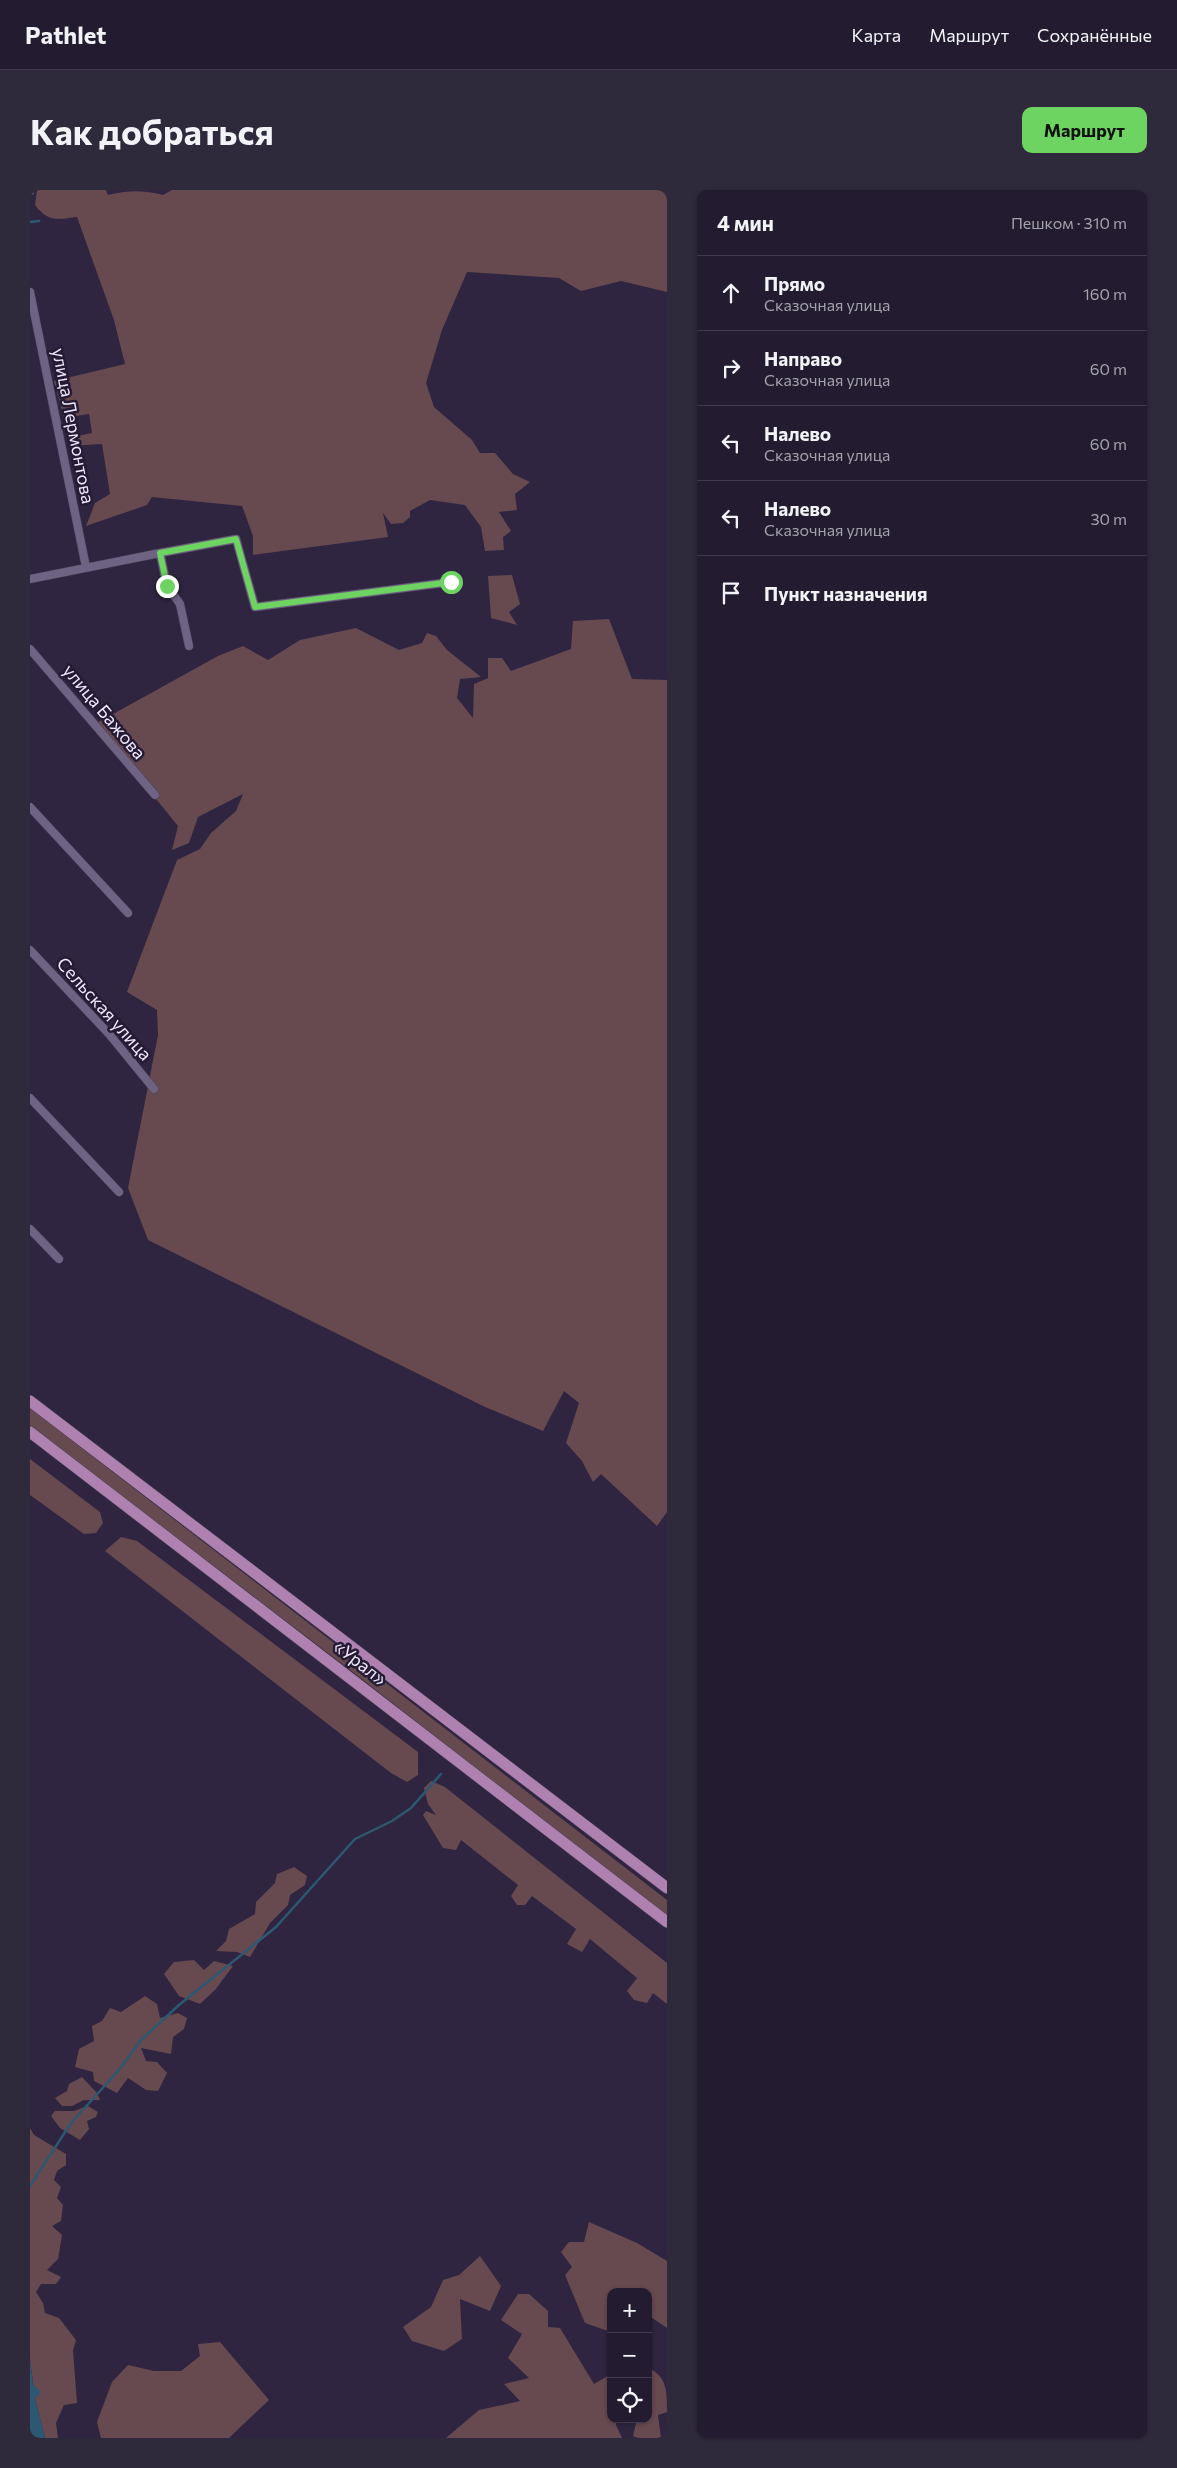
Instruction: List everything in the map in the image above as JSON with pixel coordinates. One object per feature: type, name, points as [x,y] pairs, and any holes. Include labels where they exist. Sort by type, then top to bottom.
[{"type":"main road","name":"«Урал»","points":[[30,1401],[667,1888]]},
{"type":"main road","name":"«Урал»","points":[[30,1432],[667,1922]]},
{"type":"street","name":"улица Лермонтова","points":[[30,292],[86,567]]},
{"type":"street","points":[[30,578],[236,539],[255,607],[451,582]]},
{"type":"street","points":[[160,553],[167,586],[180,604],[189,646]]},
{"type":"street","name":"улица Бажова","points":[[30,649],[155,795]]},
{"type":"street","points":[[30,807],[128,914]]},
{"type":"street","name":"Сельская улица","points":[[30,950],[109,1034],[154,1088]]},
{"type":"street","points":[[30,1098],[120,1192]]},
{"type":"street","points":[[30,1229],[59,1259]]},
{"type":"shaded area","points":[[37,190],[106,190],[108,195],[136,191],[163,195],[172,190],[667,190],[667,292],[621,281],[581,291],[559,278],[467,272],[442,330],[426,383],[434,407],[472,440],[480,453],[495,453],[513,474],[530,482],[515,494],[517,510],[499,512],[511,531],[503,537],[504,550],[485,551],[481,527],[465,505],[430,500],[410,511],[410,517],[403,523],[391,524],[383,513],[388,537],[253,555],[253,536],[242,506],[152,497],[147,505],[86,526],[95,503],[110,494],[102,444],[69,446],[68,438],[92,433],[89,414],[64,418],[54,381],[125,364],[114,320],[77,217],[54,218],[45,215],[35,205]]},
{"type":"shaded area","points":[[512,575],[520,604],[509,612],[517,625],[491,618],[488,576]]},
{"type":"shaded area","points":[[609,619],[632,679],[667,680],[667,1512],[657,1526],[601,1474],[593,1482],[582,1461],[566,1443],[579,1403],[564,1391],[543,1431],[485,1407],[148,1240],[128,1188],[158,1035],[157,1010],[127,992],[177,860],[200,849],[211,833],[236,811],[243,794],[198,817],[189,843],[172,850],[178,826],[95,724],[218,656],[243,646],[268,660],[300,640],[356,628],[399,650],[422,643],[427,633],[436,636],[447,650],[481,677],[460,679],[457,698],[473,718],[474,684],[488,678],[488,658],[502,658],[511,671],[571,649],[573,621]]},
{"type":"shaded area","points":[[30,1408],[667,1900],[667,1917],[354,1673],[30,1426]]},
{"type":"shaded area","points":[[30,1459],[100,1512],[103,1523],[96,1533],[84,1534],[30,1495]]},
{"type":"shaded area","points":[[121,1537],[137,1541],[418,1752],[418,1775],[407,1782],[391,1773],[105,1551]]},
{"type":"shaded area","points":[[431,1781],[445,1787],[667,1963],[667,2004],[653,1993],[647,2003],[634,2000],[627,1991],[637,1978],[590,1939],[582,1952],[567,1944],[576,1929],[532,1896],[525,1905],[517,1905],[511,1896],[518,1885],[461,1840],[456,1850],[443,1848],[423,1815],[426,1811],[436,1815],[428,1804],[424,1788]]},
{"type":"shaded area","points":[[294,1867],[307,1876],[305,1885],[290,1895],[288,1905],[270,1923],[250,1957],[237,1952],[216,1951],[226,1941],[229,1929],[255,1914],[256,1902],[275,1883],[277,1874]]},
{"type":"shaded area","points":[[194,1960],[204,1970],[214,1961],[233,1966],[215,1990],[200,2004],[179,1996],[164,1974],[174,1962]]},
{"type":"shaded area","points":[[145,1996],[157,2004],[160,2018],[178,2013],[187,2018],[184,2029],[173,2037],[171,2054],[141,2048],[146,2061],[157,2062],[167,2073],[158,2091],[146,2090],[128,2078],[117,2093],[94,2081],[93,2072],[75,2067],[79,2049],[94,2041],[92,2026],[102,2021],[110,2008],[121,2012]]},
{"type":"shaded area","points":[[82,2077],[97,2093],[100,2100],[84,2100],[72,2106],[62,2106],[55,2098],[67,2091],[69,2084]]},
{"type":"shaded area","points":[[88,2106],[98,2112],[96,2117],[87,2121],[89,2129],[80,2140],[60,2128],[51,2116],[55,2111],[74,2111]]},
{"type":"shaded area","points":[[30,2128],[34,2135],[66,2154],[66,2165],[57,2171],[54,2180],[61,2187],[57,2198],[63,2205],[61,2221],[52,2226],[62,2235],[58,2259],[47,2270],[61,2277],[56,2284],[41,2284],[36,2292],[43,2303],[45,2313],[59,2318],[76,2340],[73,2351],[77,2403],[64,2405],[56,2423],[58,2438],[45,2438],[35,2398],[30,2359]]},
{"type":"shaded area","points":[[589,2222],[637,2243],[667,2261],[667,2328],[652,2318],[652,2288],[607,2288],[607,2331],[585,2323],[565,2275],[572,2267],[561,2252],[569,2242],[584,2242]]},
{"type":"shaded area","points":[[480,2256],[501,2286],[490,2311],[460,2299],[462,2339],[444,2351],[412,2341],[403,2327],[431,2307],[443,2280],[459,2275]]},
{"type":"shaded area","points":[[518,2294],[529,2294],[548,2311],[548,2327],[560,2328],[594,2384],[607,2376],[607,2423],[616,2423],[622,2438],[446,2438],[479,2410],[520,2401],[504,2384],[529,2378],[508,2358],[522,2334],[501,2320]]},
{"type":"shaded area","points":[[220,2342],[269,2400],[229,2438],[101,2438],[97,2422],[112,2382],[128,2365],[154,2371],[181,2371],[200,2356],[198,2344]]},
{"type":"shaded area","points":[[652,2370],[659,2375],[665,2385],[667,2397],[667,2412],[658,2415],[661,2438],[638,2438],[633,2436],[636,2423],[652,2423]]},
{"type":"water","points":[[30,2359],[33,2384],[41,2393],[35,2398],[45,2438],[30,2438]]},
{"type":"waterway","points":[[30,222],[39,221]]},
{"type":"waterway","points":[[30,2186],[71,2123],[119,2070],[141,2040],[179,2005],[276,1927],[355,1839],[392,1821],[411,1808],[441,1774]]},
{"type":"route","points":[[167,586],[160,553],[236,539],[246,569],[255,607],[451,582]]}]
